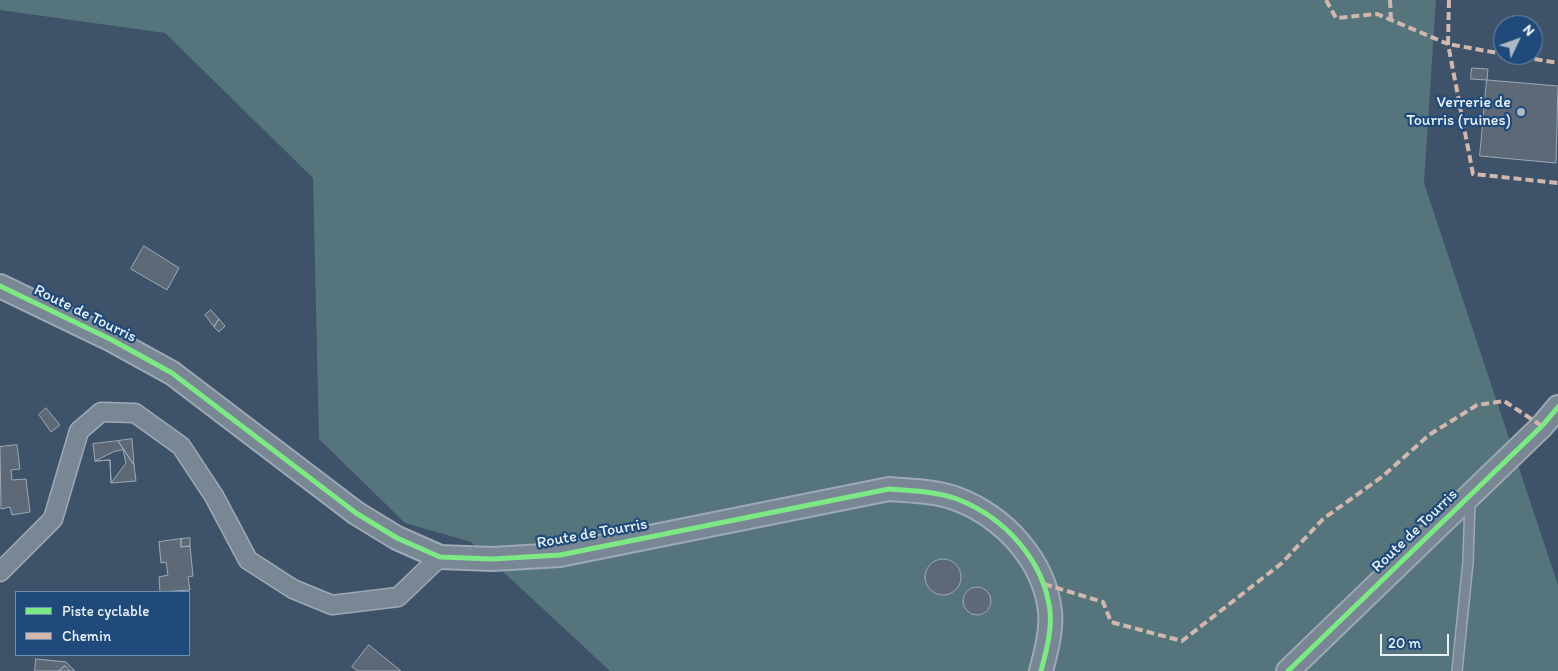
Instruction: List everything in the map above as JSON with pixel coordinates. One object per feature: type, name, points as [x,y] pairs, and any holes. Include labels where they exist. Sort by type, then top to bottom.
[{"type":"street","name":"Route de Tourris","points":[[0,286],[112,340],[172,373],[356,513],[397,538],[440,557],[492,559],[560,555],[889,489],[923,492],[956,498],[982,510],[1006,527],[1026,551],[1044,584],[1050,612],[1047,647],[1041,671]]},
{"type":"street","name":"Route de Tourris","points":[[1288,671],[1542,426],[1558,407]]},
{"type":"street","points":[[0,572],[53,519],[79,432],[101,412],[134,413],[181,446],[214,496],[248,560],[293,589],[332,605],[398,597],[440,557]]},
{"type":"lane","points":[[1457,671],[1468,562],[1470,496]]},
{"type":"green space","points":[[0,0],[1436,0],[1424,183],[1558,585],[1558,671],[610,671],[471,542],[405,523],[319,439],[313,178],[165,33],[0,10]]},
{"type":"building","points":[[1472,68],[1488,69],[1487,80],[1471,79]]},
{"type":"building","name":"Verrerie de Tourris (ruines)","points":[[1487,80],[1558,86],[1556,163],[1480,156]]},
{"type":"building","points":[[144,246],[179,268],[167,290],[131,269]]},
{"type":"building","points":[[211,310],[219,319],[214,327],[205,315]]},
{"type":"building","points":[[219,319],[225,326],[219,332],[214,327]]},
{"type":"building","points":[[46,408],[60,425],[51,432],[39,415]]},
{"type":"building","points":[[132,439],[134,465],[118,441]]},
{"type":"building","points":[[118,441],[134,465],[136,481],[111,483],[110,460],[95,461],[93,444]]},
{"type":"building","points":[[17,445],[20,469],[11,470],[12,480],[26,479],[30,512],[12,515],[10,507],[1,509],[0,447]]},
{"type":"building","points":[[123,450],[126,463],[111,483],[110,460],[95,461],[113,452]]},
{"type":"building","points":[[190,538],[190,546],[181,547],[181,539]]},
{"type":"building","points":[[181,539],[181,547],[190,546],[193,576],[188,577],[190,590],[160,591],[159,577],[168,575],[166,562],[161,563],[159,542]]},
{"type":"building","points":[[943,559],[950,560],[956,564],[960,570],[960,584],[956,590],[950,594],[943,595],[936,594],[930,590],[926,584],[925,577],[926,570],[930,564],[936,560]]},
{"type":"building","points":[[977,587],[987,591],[991,601],[987,611],[977,615],[967,611],[963,601],[967,591]]},
{"type":"building","points":[[369,645],[401,671],[358,671],[352,667]]},
{"type":"building","points":[[36,659],[66,662],[75,671],[70,671],[65,666],[59,671],[35,671]]},
{"type":"building","points":[[65,666],[70,671],[59,671]]},
{"type":"marked path","points":[[1326,0],[1336,18],[1377,14],[1448,44],[1473,174],[1558,183]]},
{"type":"marked path","points":[[1390,0],[1391,20]]},
{"type":"marked path","points":[[1449,0],[1448,44],[1493,52]]},
{"type":"marked path","points":[[1543,60],[1558,63]]},
{"type":"marked path","points":[[1044,584],[1103,602],[1111,622],[1182,641],[1282,563],[1323,519],[1383,476],[1429,435],[1477,405],[1504,401],[1542,426]]},
{"type":"cycle path","points":[[0,286],[112,340],[172,373],[356,513],[397,538],[440,557],[492,559],[560,555],[889,489],[949,496],[991,517],[1005,529],[1019,543],[1040,575],[1050,611],[1048,641],[1041,671]]},
{"type":"cycle path","points":[[1288,671],[1542,426],[1558,407]]},
{"type":"place","name":"Verrerie de Tourris (ruines)","points":[[1521,112]]}]
